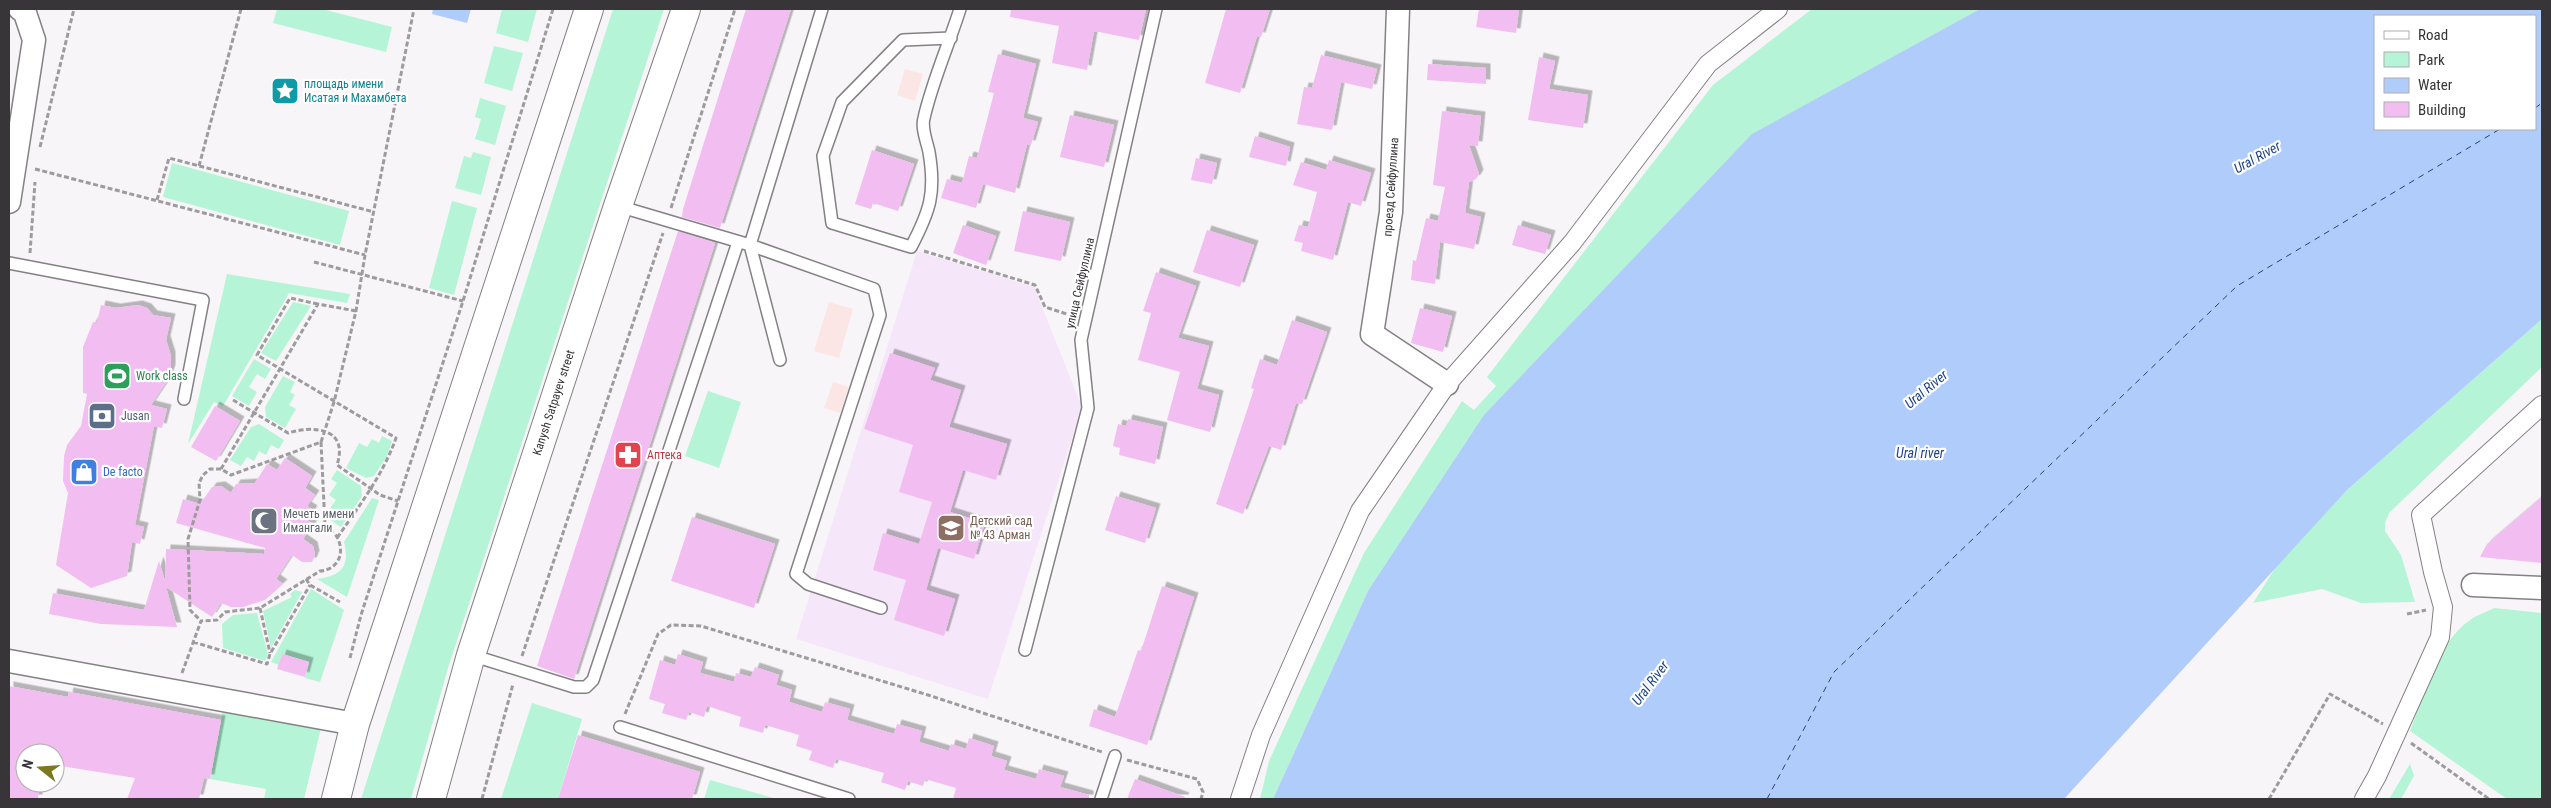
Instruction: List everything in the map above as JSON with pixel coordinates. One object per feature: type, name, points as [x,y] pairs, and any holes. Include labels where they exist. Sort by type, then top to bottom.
[{"type":"main road","points":[[336,799],[355,724],[588,9]]},
{"type":"main road","name":"Kanysh Satpayev street","points":[[431,799],[471,655],[618,206],[686,9]]},
{"type":"street","points":[[9,202],[34,40],[25,13],[20,9]]},
{"type":"street","name":"проезд Сейфуллина","points":[[1398,9],[1391,212],[1372,334],[1447,384]]},
{"type":"street","points":[[1240,799],[1261,735],[1360,511],[1447,384],[1572,243],[1708,64],[1778,9]]},
{"type":"street","points":[[2364,799],[2440,637],[2443,608],[2421,515],[2542,405]]},
{"type":"street","points":[[2473,585],[2542,588]]},
{"type":"street","points":[[9,661],[355,724]]},
{"type":"lane","points":[[780,360],[750,245],[822,9]]},
{"type":"lane","points":[[951,38],[903,40],[842,102],[823,156],[832,223],[912,247],[928,214],[932,190],[930,154],[923,120],[951,38],[960,9]]},
{"type":"lane","name":"улица Сейфуллина","points":[[1025,650],[1088,408],[1081,340],[1156,9]]},
{"type":"lane","points":[[618,206],[750,245],[874,289],[880,315],[796,574],[808,584],[881,608]]},
{"type":"lane","points":[[471,655],[574,687],[586,688],[593,680],[738,242]]},
{"type":"lane","points":[[9,263],[203,300],[184,399]]},
{"type":"lane","points":[[620,728],[849,799]]},
{"type":"lane","points":[[1101,799],[1116,756]]},
{"type":"path","points":[[40,150],[74,9]]},
{"type":"path","points":[[199,166],[241,9]]},
{"type":"path","points":[[321,442],[231,475],[221,469],[210,469],[203,475],[199,483],[200,500],[188,539],[190,610],[201,621],[216,620],[225,612],[260,608],[306,579],[336,565],[340,557],[337,538],[325,526],[321,442],[334,402],[356,311],[365,255],[414,9]]},
{"type":"path","points":[[349,663],[361,615],[463,301],[553,9]]},
{"type":"path","points":[[482,799],[517,669],[667,220],[735,9]]},
{"type":"path","points":[[157,200],[169,158],[374,212]]},
{"type":"path","points":[[28,267],[34,215],[37,159]]},
{"type":"path","points":[[35,169],[365,255]]},
{"type":"path","points":[[912,247],[1035,285],[1045,307],[1085,320]]},
{"type":"path","points":[[314,262],[362,273],[463,301]]},
{"type":"path","points":[[337,538],[371,489],[389,457],[396,438],[257,355],[290,298],[356,311]]},
{"type":"path","points":[[221,469],[318,304]]},
{"type":"path","points":[[233,400],[288,433],[307,428],[318,428],[326,431],[334,437],[338,445],[337,466],[371,489],[398,501]]},
{"type":"path","points":[[306,579],[310,584],[340,602]]},
{"type":"path","points":[[193,642],[267,664],[270,654],[310,584]]},
{"type":"path","points":[[260,608],[270,654]]},
{"type":"path","points":[[176,691],[201,621]]},
{"type":"path","points":[[620,728],[658,634],[671,625],[701,626],[928,695],[1116,756],[1197,779],[1203,792],[1201,799]]},
{"type":"path","points":[[2269,799],[2330,694],[2369,716]]},
{"type":"path","points":[[2397,732],[2490,799]]},
{"type":"shaded area","points":[[905,69],[923,74],[915,101],[897,95]]},
{"type":"shaded area","points":[[917,251],[1034,287],[1082,407],[988,699],[796,639]]},
{"type":"shaded area","points":[[829,302],[853,309],[839,358],[814,351]]},
{"type":"shaded area","points":[[833,382],[849,387],[840,413],[824,408]]},
{"type":"green space","points":[[277,9],[322,9],[392,27],[386,52],[273,23]]},
{"type":"green space","points":[[502,9],[537,9],[528,42],[496,33]]},
{"type":"green space","points":[[613,9],[664,9],[448,668],[411,799],[361,799]]},
{"type":"green space","points":[[1812,9],[1980,9],[1752,135],[1368,591],[1273,799],[1260,799],[1269,761],[1364,553],[1462,401],[1474,410],[1496,386],[1487,377],[1713,85]]},
{"type":"green space","points":[[494,46],[523,53],[512,91],[484,83]]},
{"type":"green space","points":[[480,98],[506,106],[495,145],[475,139],[481,119],[475,117]]},
{"type":"green space","points":[[473,152],[491,157],[481,195],[455,188],[464,156],[471,158]]},
{"type":"green space","points":[[172,163],[349,211],[340,245],[163,197]]},
{"type":"green space","points":[[452,201],[477,208],[454,295],[429,288]]},
{"type":"green space","points":[[227,274],[350,294],[347,303],[289,293],[223,406],[214,402],[188,444]]},
{"type":"green space","points":[[293,302],[311,306],[276,361],[261,353]]},
{"type":"green space","points":[[2542,319],[2542,367],[2389,513],[2385,523],[2385,531],[2401,555],[2415,602],[2361,603],[2322,589],[2253,603],[2281,559],[2347,490]]},
{"type":"green space","points":[[254,359],[271,369],[265,379],[257,374],[249,387],[257,392],[249,406],[232,396]]},
{"type":"green space","points":[[283,376],[295,382],[290,392],[295,395],[289,405],[296,409],[285,428],[266,417],[265,407]]},
{"type":"green space","points":[[708,391],[741,402],[719,468],[685,456]]},
{"type":"green space","points":[[259,424],[284,440],[279,449],[271,445],[266,455],[259,451],[254,461],[247,457],[241,466],[230,460],[251,427]]},
{"type":"green space","points":[[382,436],[392,441],[387,456],[374,476],[366,478],[346,468],[359,443],[367,447],[372,439],[379,443]]},
{"type":"green space","points":[[337,470],[361,486],[362,496],[341,527],[330,520],[335,512],[330,508],[336,500],[329,495],[337,483],[331,479]]},
{"type":"green space","points":[[372,498],[379,500],[347,597],[317,579],[333,575],[342,568],[346,557],[344,542]]},
{"type":"green space","points":[[311,589],[344,610],[320,682],[305,678],[309,662],[282,654],[279,665],[271,662]]},
{"type":"green space","points":[[295,590],[302,592],[271,648],[263,611],[292,597],[290,594]]},
{"type":"green space","points":[[2494,608],[2542,613],[2542,799],[2507,799],[2410,731],[2433,671],[2448,642],[2470,620]]},
{"type":"green space","points":[[257,613],[268,654],[265,661],[223,648],[222,624],[233,615]]},
{"type":"green space","points":[[532,703],[582,719],[558,799],[501,799]]},
{"type":"green space","points":[[223,710],[321,728],[304,799],[264,799],[266,789],[210,779]]},
{"type":"green space","points":[[2410,764],[2414,776],[2401,799],[2389,799]]},
{"type":"green space","points":[[710,780],[777,799],[704,799]]},
{"type":"water","points":[[433,9],[471,9],[467,23],[432,14]]},
{"type":"water","name":"Ural river","points":[[1980,9],[2542,9],[2542,319],[2347,490],[2064,799],[1273,799],[1368,591],[1484,415],[1752,134]]},
{"type":"building","points":[[746,9],[791,9],[720,228],[682,217]]},
{"type":"building","points":[[1011,9],[1146,9],[1139,40],[1094,31],[1087,70],[1052,63],[1059,26],[1010,17]]},
{"type":"building","points":[[1226,9],[1270,9],[1261,37],[1257,36],[1240,93],[1205,83]]},
{"type":"building","points":[[1479,9],[1519,9],[1516,33],[1476,27]]},
{"type":"building","points":[[998,54],[1036,64],[1023,118],[1038,122],[1031,145],[1027,144],[1015,193],[983,184],[976,208],[941,198],[947,179],[962,183],[969,156],[977,158],[994,93],[988,92]]},
{"type":"building","points":[[1321,55],[1377,69],[1372,89],[1341,82],[1332,130],[1297,124],[1304,87],[1312,88]]},
{"type":"building","points":[[1539,57],[1555,61],[1549,89],[1588,95],[1583,128],[1528,120]]},
{"type":"building","points":[[1428,64],[1486,68],[1486,84],[1427,80]]},
{"type":"building","points":[[1442,111],[1481,116],[1478,146],[1469,145],[1479,174],[1476,179],[1469,182],[1465,213],[1481,217],[1474,249],[1440,242],[1435,284],[1411,280],[1413,260],[1416,261],[1426,218],[1438,221],[1445,187],[1433,185]]},
{"type":"building","points":[[1070,115],[1114,125],[1104,167],[1060,157]]},
{"type":"building","points":[[1255,136],[1290,147],[1286,166],[1249,157]]},
{"type":"building","points":[[872,150],[914,164],[898,211],[873,203],[871,209],[855,204]]},
{"type":"building","points":[[1196,158],[1217,163],[1212,184],[1191,180]]},
{"type":"building","points":[[1329,160],[1371,173],[1361,206],[1348,202],[1333,260],[1301,251],[1303,243],[1294,241],[1299,225],[1308,227],[1317,192],[1293,185],[1301,162],[1326,170]]},
{"type":"building","points":[[1023,211],[1070,222],[1061,261],[1014,251]]},
{"type":"building","points":[[963,225],[996,236],[986,265],[953,253]]},
{"type":"building","points":[[1518,225],[1551,235],[1545,254],[1512,245]]},
{"type":"building","points":[[1207,230],[1254,245],[1240,287],[1193,272]]},
{"type":"building","points":[[678,231],[715,243],[574,679],[537,666]]},
{"type":"building","points":[[1156,272],[1196,286],[1178,338],[1209,346],[1197,389],[1219,395],[1210,432],[1167,420],[1180,372],[1138,360],[1151,313],[1143,311]]},
{"type":"building","points":[[101,305],[116,308],[138,305],[147,308],[153,315],[171,318],[166,340],[171,356],[171,369],[167,381],[151,405],[167,409],[162,428],[154,426],[135,525],[144,527],[140,544],[132,542],[127,576],[91,588],[56,565],[68,493],[63,481],[64,456],[67,445],[81,426],[87,394],[83,393],[83,347],[93,322],[97,322]]},
{"type":"building","points":[[1420,308],[1452,316],[1443,352],[1411,343]]},
{"type":"building","points":[[1292,320],[1327,332],[1302,404],[1296,403],[1281,450],[1269,446],[1243,514],[1216,504],[1254,389],[1251,388],[1260,359],[1277,365]]},
{"type":"building","points":[[890,353],[935,368],[930,380],[961,390],[949,427],[1007,444],[996,480],[963,470],[950,512],[985,523],[974,559],[938,548],[926,590],[955,599],[944,636],[894,620],[906,580],[873,570],[883,533],[919,544],[932,502],[899,492],[913,445],[864,429]]},
{"type":"building","points":[[215,406],[240,421],[216,461],[191,447]]},
{"type":"building","points":[[1128,419],[1163,427],[1155,464],[1119,455],[1120,448],[1113,446],[1118,424],[1126,426]]},
{"type":"building","points":[[285,458],[312,476],[305,488],[315,495],[307,506],[313,510],[307,520],[313,524],[303,539],[313,546],[315,555],[312,562],[302,562],[292,555],[276,579],[283,584],[265,600],[243,607],[231,607],[221,603],[212,617],[166,587],[177,627],[101,624],[49,614],[53,593],[144,610],[159,561],[165,581],[166,549],[264,554],[265,548],[176,523],[183,499],[200,504],[212,487],[221,486],[231,493],[236,484],[255,483],[267,464],[277,470]]},
{"type":"building","points":[[1116,496],[1156,508],[1145,543],[1105,530]]},
{"type":"building","points":[[2542,497],[2542,563],[2480,557],[2487,544]]},
{"type":"building","points":[[692,517],[775,544],[754,608],[671,581]]},
{"type":"building","points":[[1162,586],[1194,597],[1147,745],[1089,726],[1094,709],[1115,717],[1138,650],[1141,651]]},
{"type":"building","points":[[282,654],[309,662],[305,677],[277,669]]},
{"type":"building","points":[[678,654],[703,662],[700,673],[734,682],[736,673],[751,677],[755,667],[779,675],[776,685],[792,690],[789,702],[822,712],[825,702],[850,709],[847,720],[894,734],[897,724],[922,731],[919,742],[949,751],[951,744],[966,749],[969,738],[994,746],[991,756],[1007,761],[1004,770],[1036,779],[1039,769],[1064,776],[1060,787],[1089,795],[1089,799],[953,799],[956,788],[925,779],[923,786],[908,781],[905,790],[881,782],[884,773],[836,759],[833,768],[809,760],[812,751],[796,746],[799,735],[765,725],[763,733],[739,726],[741,717],[707,706],[704,717],[689,712],[686,720],[662,713],[665,704],[649,699],[660,660],[675,665]]},
{"type":"building","points":[[9,686],[68,697],[69,692],[221,720],[210,779],[204,778],[199,799],[127,799],[135,778],[65,767],[65,743],[15,743],[15,793],[39,793],[38,799],[9,799]]},
{"type":"building","points":[[578,735],[700,772],[692,799],[558,799]]},
{"type":"building","points":[[1135,779],[1185,797],[1184,799],[1127,799]]},
{"type":"ferry route","points":[[2536,107],[2542,103]]},
{"type":"ferry route","points":[[1767,799],[1834,672],[2237,286],[2498,130]]},
{"type":"place","name":"площадь имени Исатая и Махамбета","points":[[285,91]]},
{"type":"place","name":"Work class","points":[[117,376]]},
{"type":"place","name":"Jusan","points":[[102,416]]},
{"type":"place","name":"Аптека","points":[[628,455]]},
{"type":"place","name":"De facto","points":[[84,472]]},
{"type":"place","name":"Мечеть имени Имангали","points":[[264,521]]},
{"type":"place","name":"Детский сад № 43 Арман","points":[[951,528]]},
{"type":"water label","name":"Ural River","points":[[2257,157]]},
{"type":"water label","name":"Ural River","points":[[1926,389]]},
{"type":"water label","name":"Ural River","points":[[1650,683]]}]
